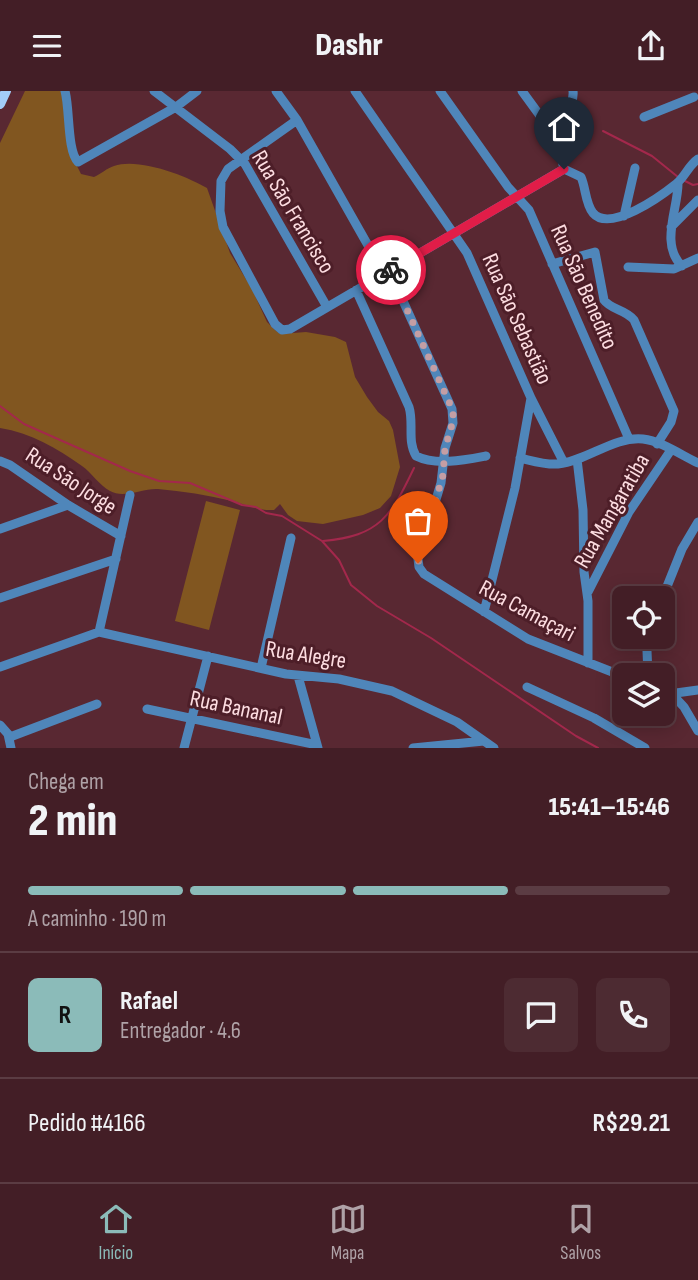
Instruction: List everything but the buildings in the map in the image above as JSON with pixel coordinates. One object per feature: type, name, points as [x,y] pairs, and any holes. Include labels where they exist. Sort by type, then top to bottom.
[{"type":"main road","points":[[0,104],[6,91]]},
{"type":"street","points":[[65,91],[71,122],[71,150],[78,162],[176,107],[197,91]]},
{"type":"street","name":"Rua São Francisco","points":[[153,91],[241,159],[327,307]]},
{"type":"street","points":[[276,91],[298,120],[378,263],[394,281],[452,409],[453,423],[444,461]]},
{"type":"street","name":"Rua São Sebastião","points":[[355,91],[467,253],[531,398],[564,463]]},
{"type":"street","name":"Rua São Benedito","points":[[440,91],[529,210],[629,439]]},
{"type":"street","points":[[522,91],[557,139],[564,169]]},
{"type":"street","points":[[557,139],[560,123],[574,97],[573,91]]},
{"type":"street","points":[[644,117],[694,98]]},
{"type":"street","points":[[298,120],[241,159],[224,173],[221,181],[222,222],[225,232],[275,324],[281,330],[290,329],[564,169]]},
{"type":"street","points":[[564,169],[581,177],[589,206],[596,216],[606,220],[624,216],[678,183],[691,164],[698,159]]},
{"type":"street","points":[[624,216],[635,168]]},
{"type":"street","points":[[678,183],[671,227],[676,256],[682,266]]},
{"type":"street","points":[[671,227],[698,200]]},
{"type":"street","points":[[552,264],[595,252],[604,300],[608,305],[625,311],[634,320],[674,411],[671,422],[657,444]]},
{"type":"street","points":[[628,267],[674,269],[697,260]]},
{"type":"street","points":[[356,291],[408,407],[412,422],[411,445],[416,456],[444,461],[486,456]]},
{"type":"street","points":[[484,612],[520,458],[531,398]]},
{"type":"street","points":[[520,458],[547,464],[564,463],[629,439],[642,439],[698,463]]},
{"type":"street","name":"Rua Mangaratiba","points":[[587,592],[629,512],[671,450]]},
{"type":"street","points":[[577,459],[582,499],[588,663]]},
{"type":"street","name":"Rua São Jorge","points":[[0,461],[121,536]]},
{"type":"street","name":"Rua Camaçari","points":[[444,461],[441,482],[418,559],[424,574],[540,645],[612,672]]},
{"type":"street","points":[[0,667],[99,632],[130,495]]},
{"type":"street","points":[[0,529],[68,505]]},
{"type":"street","points":[[667,586],[682,549],[698,522]]},
{"type":"street","points":[[261,668],[291,538]]},
{"type":"street","points":[[0,598],[116,559]]},
{"type":"street","name":"Rua Alegre","points":[[99,632],[298,676],[339,679],[392,691],[440,713],[494,748]]},
{"type":"street","points":[[184,748],[208,656]]},
{"type":"street","points":[[298,676],[318,746]]},
{"type":"street","points":[[527,687],[594,718],[645,748]]},
{"type":"street","points":[[675,691],[698,690]]},
{"type":"street","points":[[675,699],[684,707],[698,731]]},
{"type":"street","points":[[10,737],[97,703]]},
{"type":"street","name":"Rua Bananal","points":[[146,709],[318,746]]},
{"type":"street","points":[[0,725],[10,737],[11,748]]},
{"type":"street","points":[[413,748],[484,741]]},
{"type":"shaded area","points":[[25,91],[61,91],[65,98],[69,150],[81,174],[94,177],[114,166],[136,164],[175,173],[207,188],[230,253],[252,289],[267,322],[280,334],[306,332],[335,337],[346,342],[355,377],[393,430],[400,467],[391,496],[380,508],[363,515],[323,524],[297,521],[288,515],[280,504],[274,510],[263,510],[186,492],[158,489],[127,494],[115,493],[102,486],[82,466],[53,447],[33,437],[0,428],[0,143]]},
{"type":"shaded area","points":[[206,501],[240,510],[209,630],[175,621]]},
{"type":"waterway","points":[[603,131],[652,156],[678,177]]},
{"type":"waterway","points":[[683,180],[693,185],[698,184]]},
{"type":"waterway","points":[[0,406],[24,424],[130,471],[159,481],[190,483],[242,505],[282,516],[322,541],[339,560],[351,585],[377,606],[431,638],[598,748]]},
{"type":"waterway","points":[[323,541],[358,534],[381,521],[398,499],[414,468]]},
{"type":"way so far","points":[[391,270],[386,272],[394,281],[454,418],[445,448],[443,475],[418,563]]},
{"type":"route","points":[[391,270],[564,169]]}]
